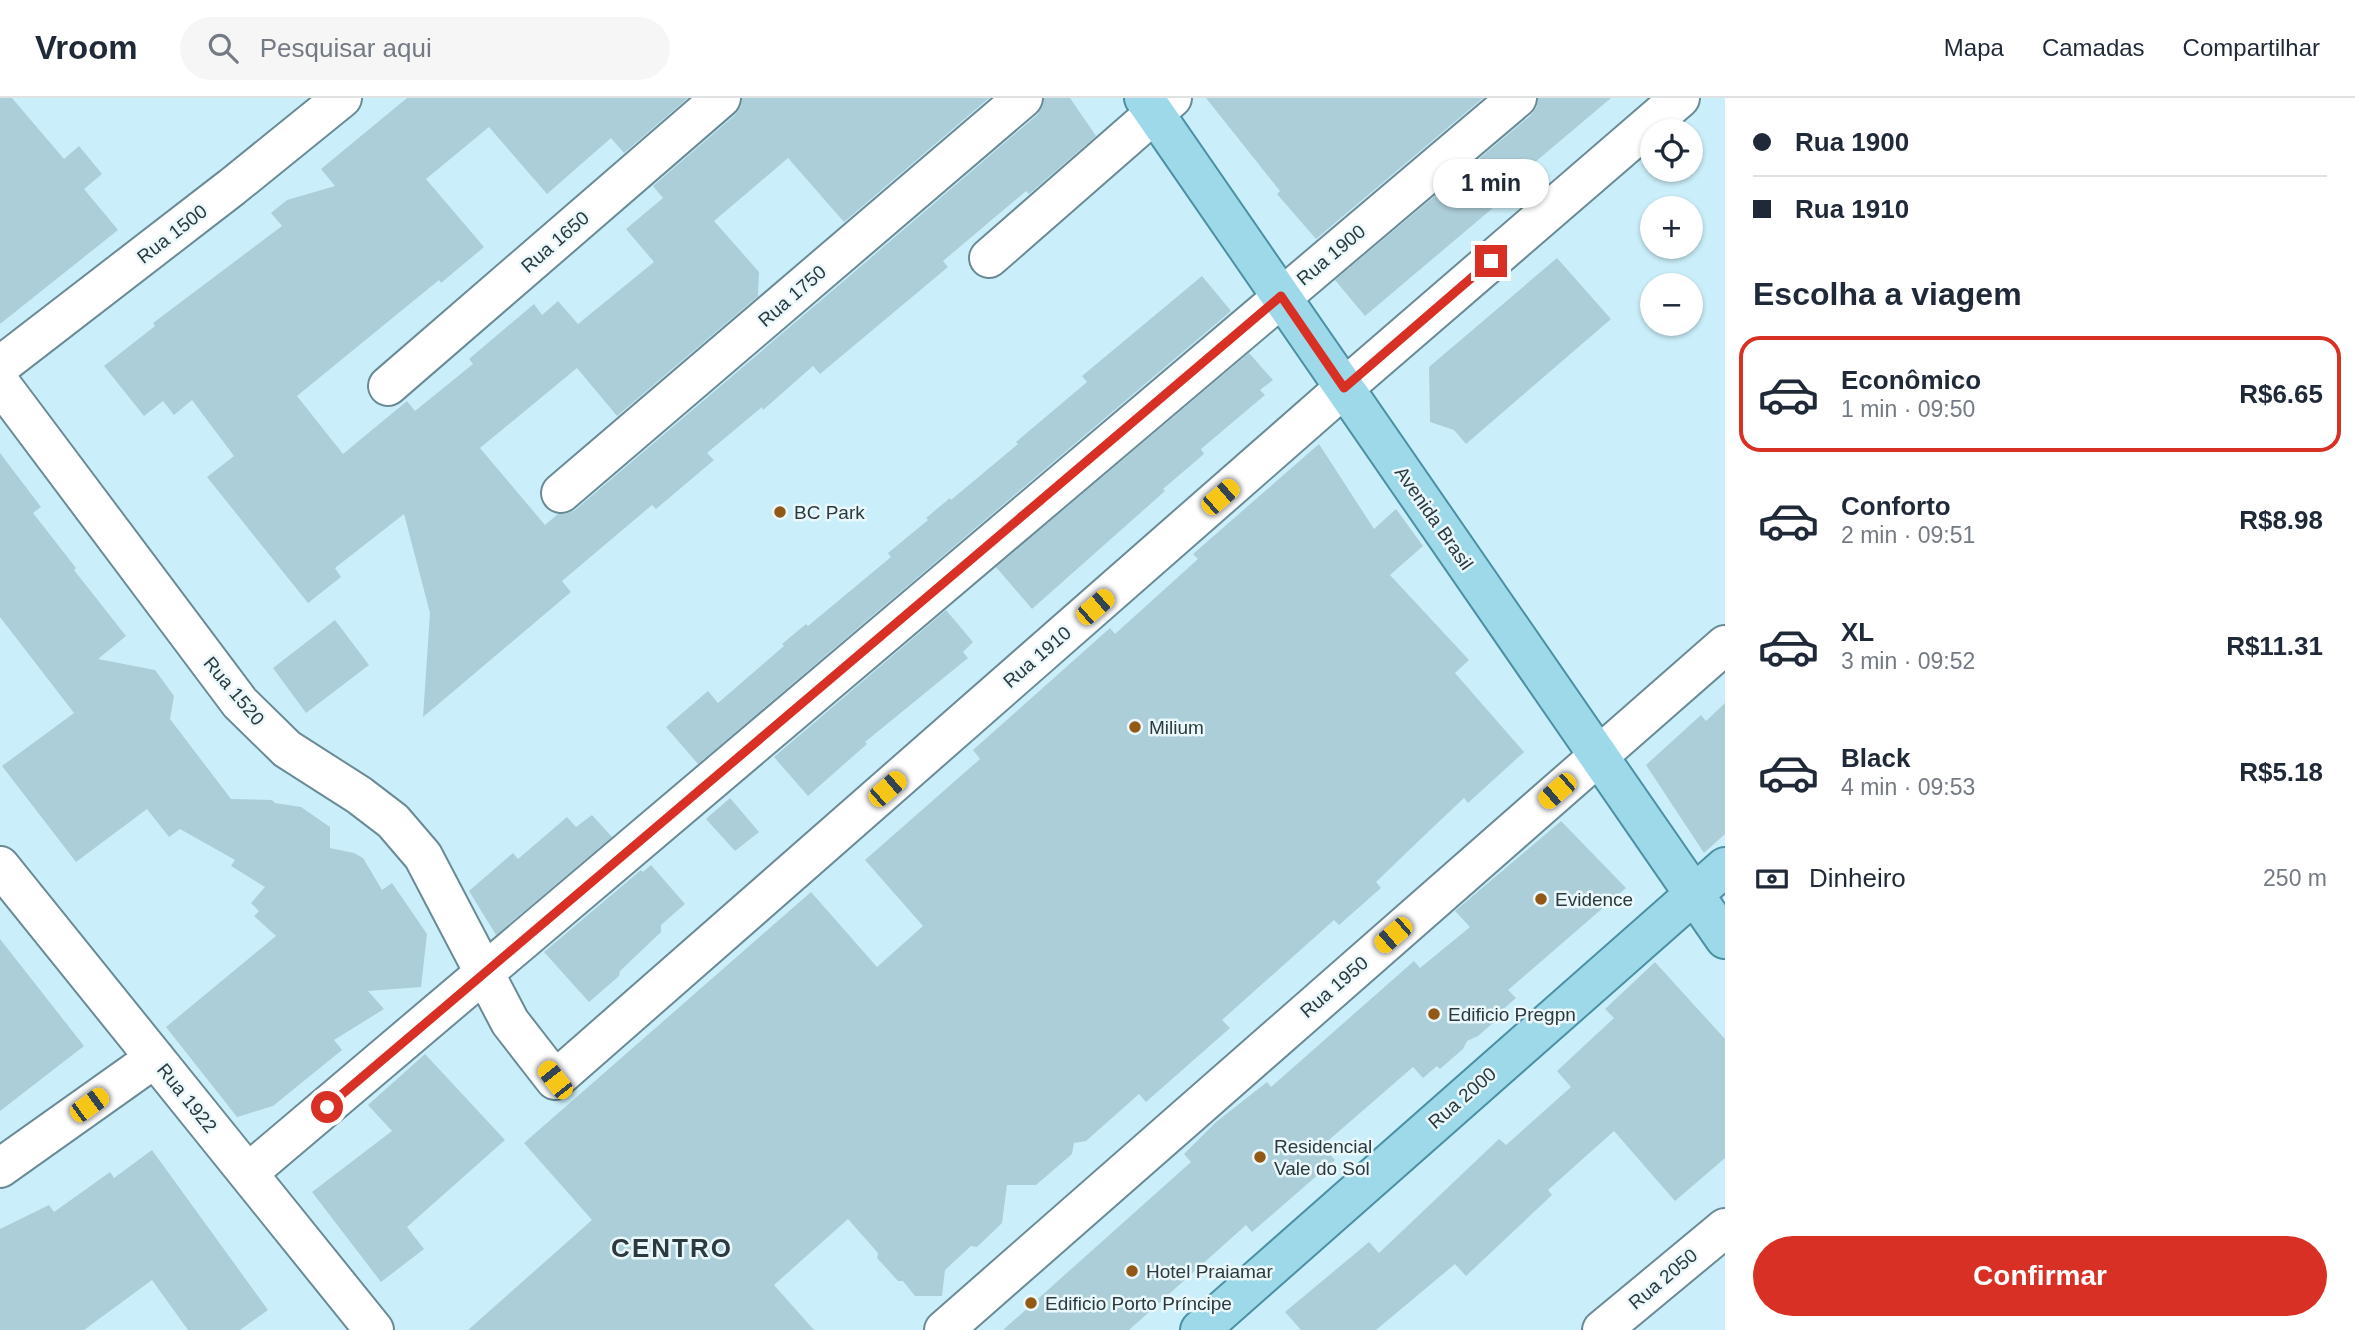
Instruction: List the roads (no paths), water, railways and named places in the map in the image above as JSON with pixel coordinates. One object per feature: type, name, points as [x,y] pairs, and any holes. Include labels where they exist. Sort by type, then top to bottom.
[{"type":"main road","name":"Avenida Brasil","points":[[1157,103],[1281,296],[1725,939]]},
{"type":"main road","name":"Rua 2000","points":[[1200,1330],[1725,867]]},
{"type":"street","name":"Rua 1500","points":[[0,366],[232,187],[342,98]]},
{"type":"street","name":"Rua 1650","points":[[388,386],[721,98]]},
{"type":"street","name":"Rua 1750","points":[[561,493],[1023,98]]},
{"type":"street","name":"Rua 1900","points":[[248,1173],[1517,98]]},
{"type":"street","name":"Rua 1910","points":[[484,975],[510,1022],[555,1080],[1344,388],[1680,98]]},
{"type":"street","points":[[989,258],[1157,103]]},
{"type":"street","name":"Rua 1520","points":[[0,383],[240,703],[287,749],[359,795],[393,821],[424,856],[484,975]]},
{"type":"street","name":"Rua 1950","points":[[944,1330],[1725,645]]},
{"type":"street","name":"Rua 1922","points":[[0,866],[248,1173],[366,1327]]},
{"type":"street","points":[[0,1168],[155,1058]]},
{"type":"street","name":"Rua 2050","points":[[1602,1330],[1725,1228]]},
{"type":"place","name":"BC Park","points":[[780,512]]},
{"type":"place","name":"Milium","points":[[1135,727]]},
{"type":"place","name":"Evidence","points":[[1541,899]]},
{"type":"place","name":"Edificio Pregpn","points":[[1434,1014]]},
{"type":"place","name":"Residencial Vale do Sol","points":[[1260,1157]]},
{"type":"place","name":"Hotel Praiamar","points":[[1132,1271]]},
{"type":"place","name":"Edificio Porto Príncipe","points":[[1031,1303]]},
{"type":"district","name":"CENTRO","points":[[672,1248]]}]
